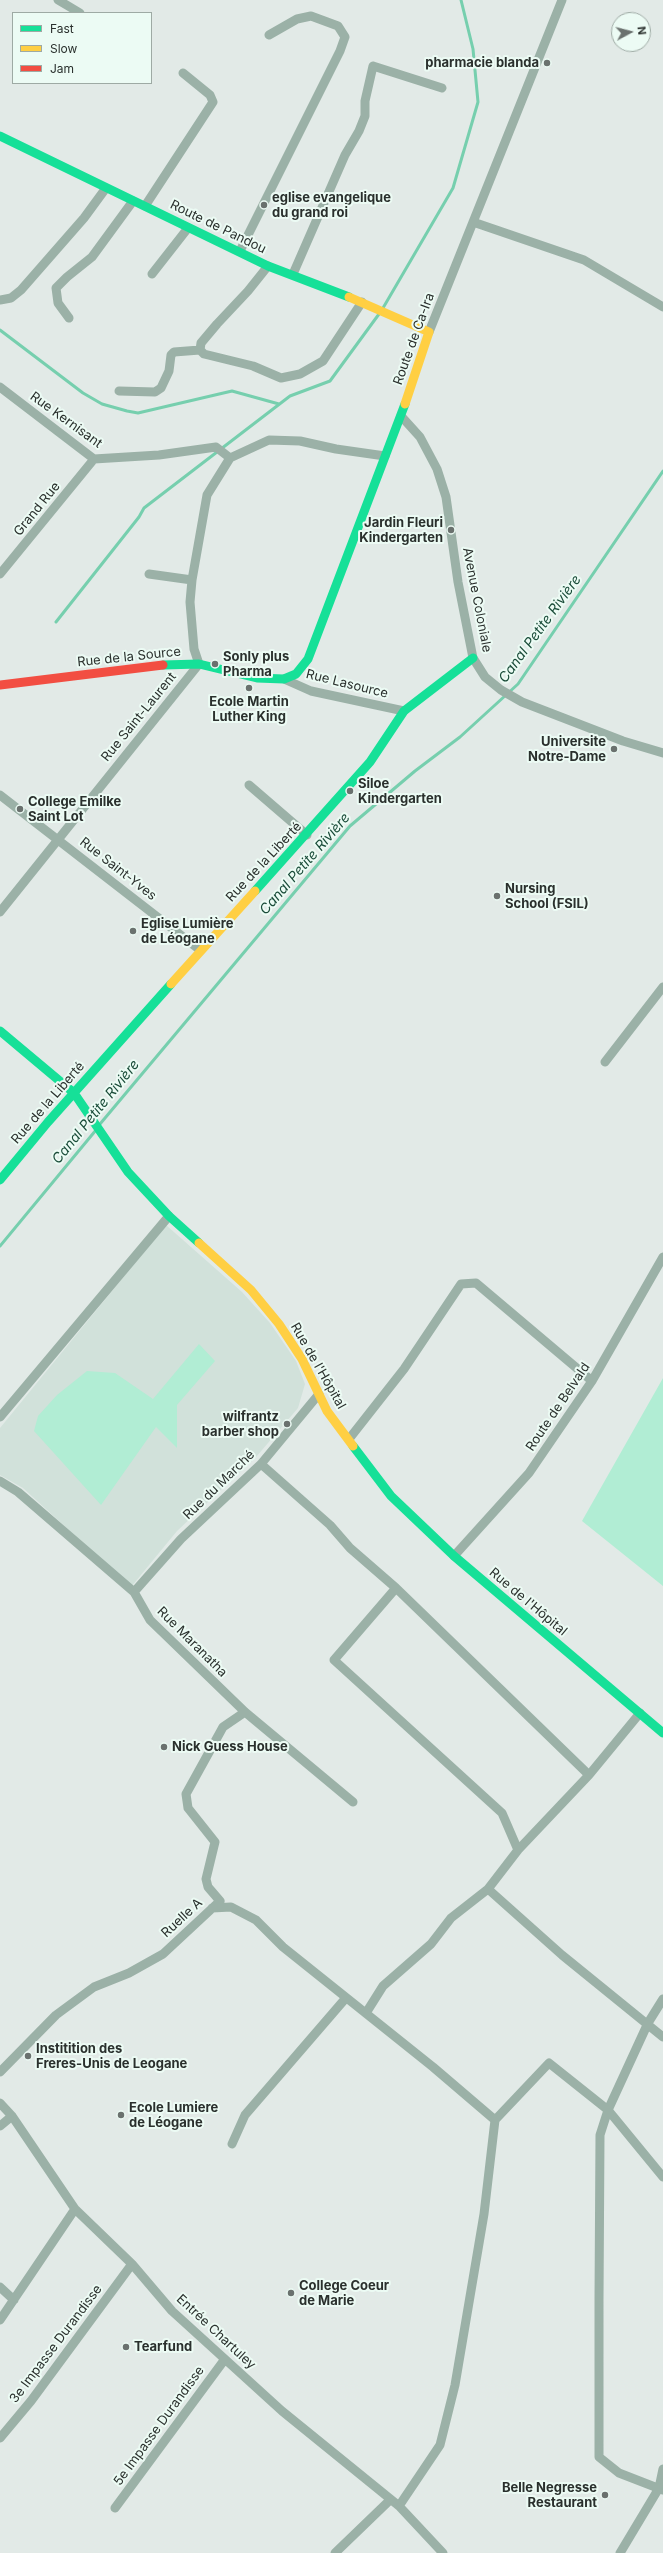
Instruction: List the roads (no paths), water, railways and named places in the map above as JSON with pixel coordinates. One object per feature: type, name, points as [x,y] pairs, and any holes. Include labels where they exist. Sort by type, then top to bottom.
[{"type":"street","points":[[58,0],[78,12]]},
{"type":"street","name":"Route de Ca-Ira","points":[[284,680],[301,670],[308,659],[401,416],[429,332],[562,0]]},
{"type":"street","points":[[240,251],[340,51],[345,37],[338,26],[311,16],[297,19],[269,35]]},
{"type":"street","points":[[292,274],[345,155],[359,131],[364,116],[365,100],[373,66],[442,88]]},
{"type":"street","points":[[145,206],[213,102],[210,95],[183,74]]},
{"type":"street","name":"Route de Pandou","points":[[0,136],[188,228],[240,251],[268,266],[362,302],[429,332]]},
{"type":"street","points":[[0,300],[11,298],[21,290],[84,218],[106,188]]},
{"type":"street","points":[[69,318],[58,303],[56,288],[67,276],[92,258],[134,201]]},
{"type":"street","points":[[473,222],[584,260],[663,307]]},
{"type":"street","points":[[152,274],[188,228]]},
{"type":"street","points":[[200,350],[201,343],[248,291],[268,266]]},
{"type":"street","points":[[119,391],[155,392],[161,388],[169,371],[171,355],[174,352],[200,350],[204,354],[253,366],[281,378],[300,374],[323,361],[362,302]]},
{"type":"street","name":"Rue Kernisant","points":[[0,388],[94,459],[159,454],[216,447],[230,458]]},
{"type":"street","name":"Avenue Coloniale","points":[[401,416],[429,450],[446,497],[458,582],[473,658],[485,677],[501,690],[522,702],[623,741],[663,753]]},
{"type":"street","points":[[199,664],[193,641],[190,602],[192,580],[207,495],[230,458],[269,440],[300,441],[336,449],[385,456]]},
{"type":"street","name":"Grand Rue","points":[[2,569],[94,459]]},
{"type":"street","points":[[149,574],[192,580]]},
{"type":"street","name":"Rue de la Liberté","points":[[0,1180],[74,1093],[200,950],[307,835],[370,762],[404,711],[473,658]]},
{"type":"street","name":"Rue de la Source","points":[[0,686],[164,665],[199,664],[257,678],[284,680]]},
{"type":"street","name":"Rue Saint-Laurent","points":[[0,912],[199,664]]},
{"type":"street","name":"Rue Lasource","points":[[284,680],[311,691],[404,711]]},
{"type":"street","points":[[248,786],[307,835]]},
{"type":"street","name":"Rue Saint-Yves","points":[[0,795],[200,950]]},
{"type":"street","points":[[605,1062],[663,987]]},
{"type":"street","name":"Rue de l'Hôpital","points":[[0,1030],[74,1093],[128,1172],[170,1216],[251,1290],[279,1324],[302,1359],[327,1411],[391,1496],[454,1556],[663,1733]]},
{"type":"street","points":[[0,1418],[170,1216]]},
{"type":"street","name":"Route de Belvald","points":[[454,1556],[529,1474],[592,1381],[663,1257]]},
{"type":"street","points":[[349,1439],[404,1369],[461,1284],[476,1283],[592,1381]]},
{"type":"street","name":"Rue du Marché","points":[[134,1592],[181,1539],[261,1464],[319,1394]]},
{"type":"street","points":[[261,1464],[396,1588],[589,1775]]},
{"type":"street","name":"Rue Maranatha","points":[[0,1481],[18,1492],[134,1592],[150,1620],[244,1712],[353,1802]]},
{"type":"street","points":[[396,1588],[334,1660],[502,1813],[518,1850]]},
{"type":"street","name":"Ruelle A","points":[[0,2072],[56,2015],[94,1987],[128,1973],[163,1954],[220,1901],[208,1887],[206,1879],[215,1842],[188,1808],[186,1794],[223,1727],[244,1712]]},
{"type":"street","points":[[366,2013],[383,1986],[431,1944],[451,1918],[488,1890],[518,1850],[589,1775],[640,1713]]},
{"type":"street","points":[[488,1890],[562,1955],[648,2023],[663,2037]]},
{"type":"street","points":[[212,1908],[231,1907],[256,1920],[283,1947],[345,1999],[366,2013],[495,2120]]},
{"type":"street","points":[[232,2144],[245,2115],[345,1999]]},
{"type":"street","points":[[661,2489],[620,2473],[599,2457],[600,2135],[608,2110],[648,2023],[663,1999]]},
{"type":"street","points":[[399,2506],[440,2445],[455,2385],[484,2214],[495,2120],[549,2063],[608,2110],[663,2177]]},
{"type":"street","name":"Entrée Chartuley","points":[[0,2103],[12,2116],[75,2209],[132,2264],[172,2311],[282,2411],[399,2506],[443,2553]]},
{"type":"street","points":[[0,2126],[12,2116]]},
{"type":"street","points":[[0,2320],[75,2209]]},
{"type":"street","name":"3e Impasse Durandisse","points":[[0,2438],[31,2401],[132,2264]]},
{"type":"street","points":[[0,2286],[14,2300]]},
{"type":"street","name":"5e Impasse Durandisse","points":[[115,2508],[225,2359]]},
{"type":"street","points":[[620,2553],[661,2489],[663,2469]]},
{"type":"street","points":[[335,2553],[390,2500]]},
{"type":"street","points":[[430,2553],[436,2546]]},
{"type":"waterway","points":[[383,308],[453,188],[478,102],[473,49],[461,0]]},
{"type":"waterway","points":[[56,622],[139,517],[144,508],[290,396],[330,381],[379,314]]},
{"type":"waterway","points":[[0,330],[83,393],[102,404],[127,411],[138,413],[232,391],[279,404]]},
{"type":"waterway","name":"Canal Petite Rivière","points":[[100,1124],[350,826],[415,771],[460,737],[518,684],[663,471]]},
{"type":"waterway","name":"Canal Petite Rivière","points":[[0,1246],[96,1130]]},
{"type":"place","name":"pharmacie blanda","points":[[547,63]]},
{"type":"place","name":"eglise evangelique du grand roi","points":[[264,205]]},
{"type":"place","name":"Jardin Fleuri Kindergarten","points":[[451,530]]},
{"type":"place","name":"Sonly plus Pharma","points":[[215,664]]},
{"type":"place","name":"Ecole Martin Luther King","points":[[249,688]]},
{"type":"place","name":"Universite Notre-Dame","points":[[614,749]]},
{"type":"place","name":"Siloe Kindergarten","points":[[350,791]]},
{"type":"place","name":"College Emilke Saint Lot","points":[[20,809]]},
{"type":"place","name":"Nursing School (FSIL)","points":[[497,896]]},
{"type":"place","name":"Eglise Lumière de Léogane","points":[[133,931]]},
{"type":"place","name":"wilfrantz barber shop","points":[[287,1424]]},
{"type":"place","name":"Nick Guess House","points":[[164,1747]]},
{"type":"place","name":"Institition des Freres-Unis de Leogane","points":[[28,2056]]},
{"type":"place","name":"Ecole Lumiere de Léogane","points":[[121,2115]]},
{"type":"place","name":"College Coeur de Marie","points":[[291,2293]]},
{"type":"place","name":"Tearfund","points":[[126,2347]]},
{"type":"place","name":"Belle Negresse Restaurant","points":[[605,2495]]}]
